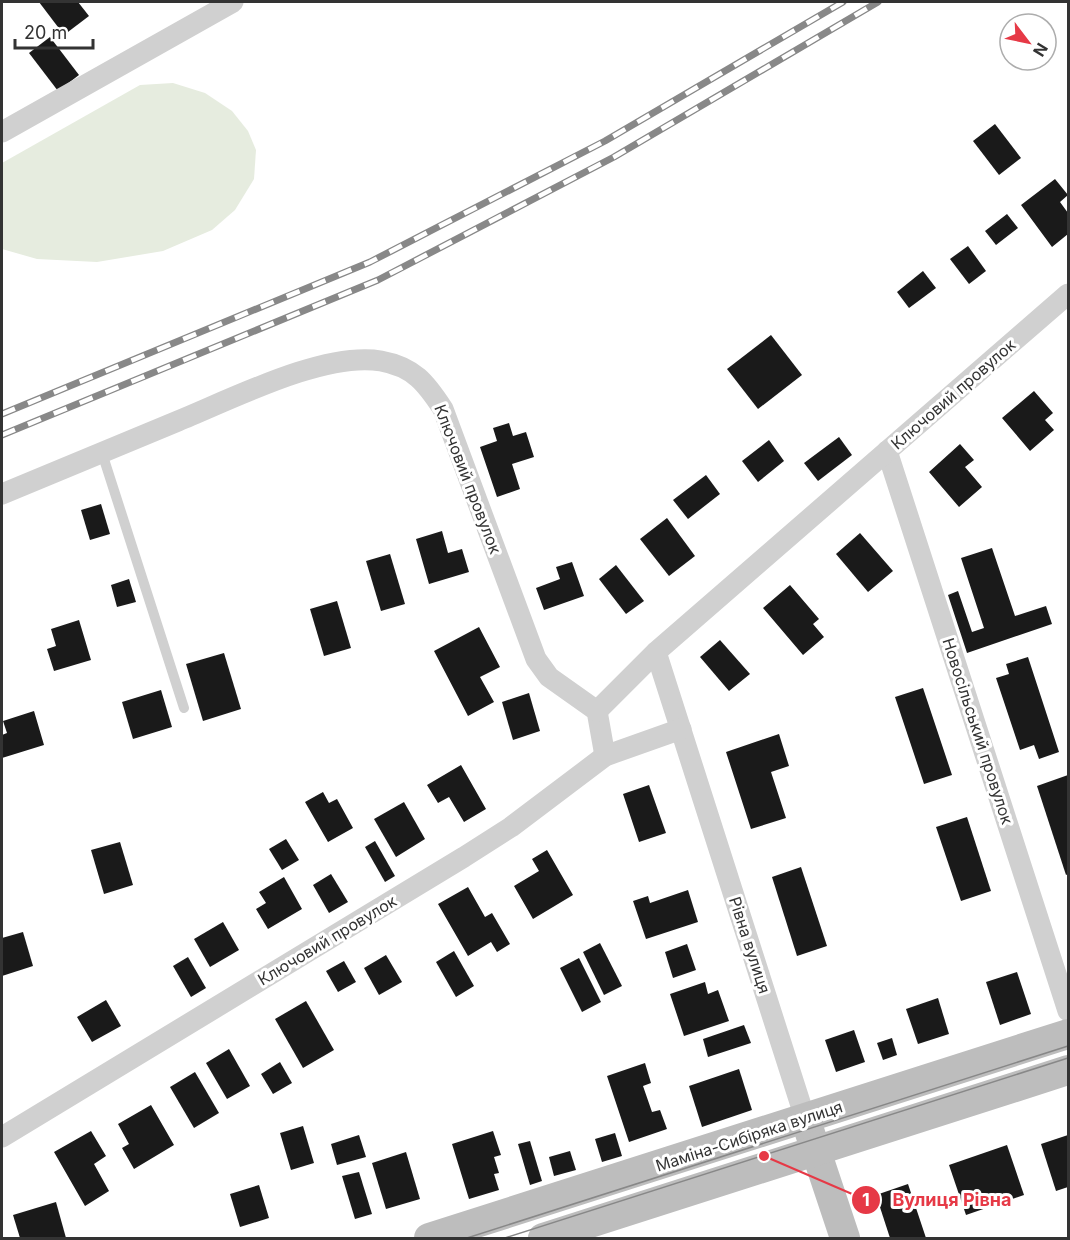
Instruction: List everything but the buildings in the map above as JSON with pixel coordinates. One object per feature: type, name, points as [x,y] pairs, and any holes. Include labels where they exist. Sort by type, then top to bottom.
[{"type":"main road","name":"Маміна-Сибіряка вулиця","points":[[429,1239],[1068,1034]]},
{"type":"main road","name":"Маміна-Сибіряка вулиця","points":[[543,1239],[1068,1070]]},
{"type":"main road","name":"Рівна вулиця","points":[[805,1118],[845,1239]]},
{"type":"street","points":[[2,132],[233,2]]},
{"type":"street","name":"Ключовий провулок","points":[[2,494],[293,374],[355,360],[381,361],[408,369],[427,384],[443,409],[536,658],[549,677],[597,711],[656,652],[1068,294]]},
{"type":"street","name":"Новосільський провулок","points":[[887,451],[1068,1011]]},
{"type":"street","name":"Рівна вулиця","points":[[656,652],[805,1118]]},
{"type":"street","points":[[597,711],[605,756]]},
{"type":"street","name":"Ключовий провулок","points":[[2,1137],[464,857],[511,827],[605,756],[681,729]]},
{"type":"lane","points":[[102,453],[184,708]]},
{"type":"shaded area","points":[[173,83],[205,93],[232,111],[248,131],[256,150],[254,179],[235,210],[212,230],[163,251],[97,262],[37,259],[2,249],[2,163],[140,85]]},
{"type":"tram line","points":[[467,1238],[1068,1046]]},
{"type":"tram line","points":[[505,1238],[1068,1058]]},
{"type":"railway","points":[[2,414],[370,262],[605,141],[843,2]]},
{"type":"railway","points":[[2,435],[378,280],[614,157],[878,2]]},
{"type":"place","name":"Вулиця Рівна","points":[[764,1156]]}]
